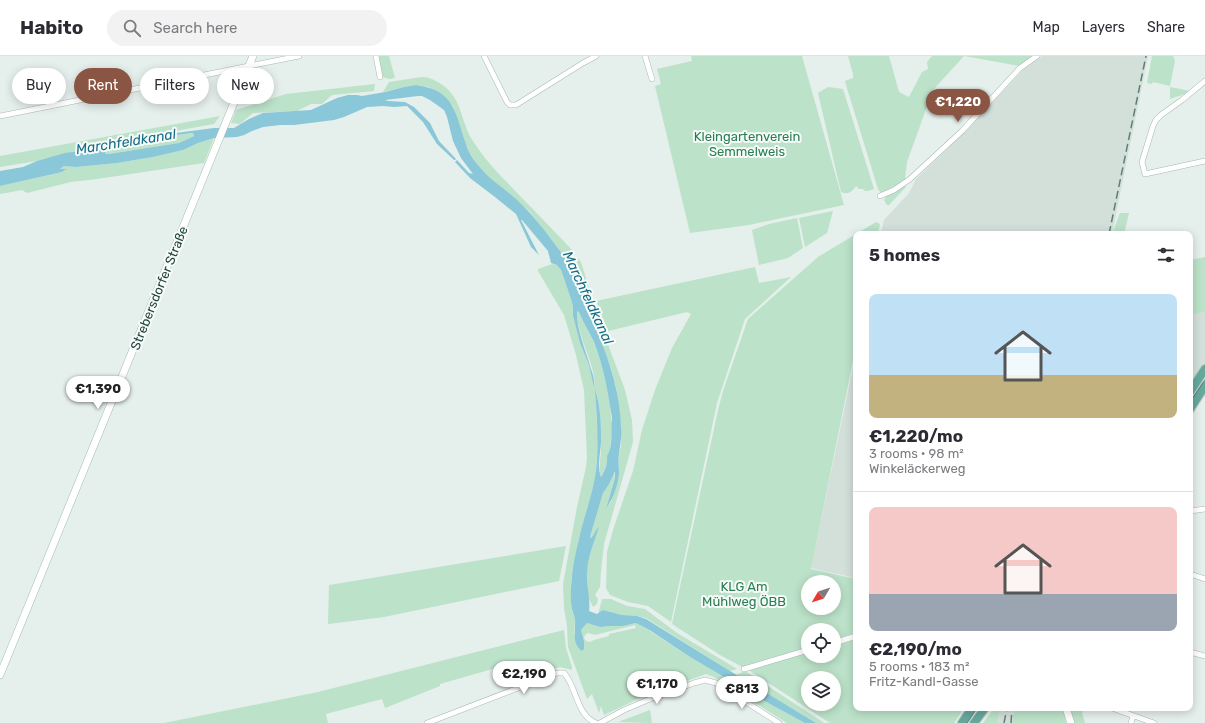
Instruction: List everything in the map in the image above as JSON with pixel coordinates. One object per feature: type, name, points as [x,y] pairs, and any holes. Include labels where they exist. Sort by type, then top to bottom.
[{"type":"main road","points":[[1193,388],[1205,370]]},
{"type":"main road","points":[[1193,404],[1205,386]]},
{"type":"main road","points":[[962,723],[970,711]]},
{"type":"main road","points":[[974,723],[983,711]]},
{"type":"street","name":"Strebersdorfer Straße","points":[[0,676],[253,56]]},
{"type":"street","points":[[0,116],[299,56]]},
{"type":"street","points":[[376,56],[380,77]]},
{"type":"street","points":[[484,56],[507,102],[510,105],[516,104],[596,56]]},
{"type":"street","points":[[645,56],[652,79]]},
{"type":"street","points":[[880,196],[894,190],[910,179],[962,131],[1020,68],[1037,56]]},
{"type":"street","points":[[1205,80],[1156,120],[1142,162],[1145,174],[1205,161]]},
{"type":"street","points":[[1193,511],[1205,509]]},
{"type":"street","points":[[1193,575],[1205,579]]},
{"type":"street","points":[[841,641],[853,637]]},
{"type":"street","points":[[744,670],[801,652]]},
{"type":"street","points":[[1193,653],[1205,656]]},
{"type":"street","points":[[427,723],[557,673],[564,673],[568,677],[583,712],[587,718],[596,723]]},
{"type":"street","points":[[600,723],[624,710],[650,699],[694,682],[705,680],[716,683],[779,723]]},
{"type":"street","points":[[1067,711],[1071,723]]},
{"type":"street","points":[[1120,711],[1153,723]]},
{"type":"street","points":[[1131,723],[1133,716]]},
{"type":"shaded area","points":[[1042,56],[1148,56],[1113,231],[882,231],[884,220],[909,193],[916,179],[963,134],[1023,70]]},
{"type":"shaded area","points":[[1205,312],[1205,379],[1193,397],[1193,314]]},
{"type":"shaded area","points":[[853,367],[853,577],[811,568]]},
{"type":"shaded area","points":[[999,711],[1014,711],[1012,723],[997,723]]},
{"type":"green space","points":[[377,56],[389,56],[395,78],[389,79],[382,77]]},
{"type":"green space","name":"Kleingartenverein Semmelweis","points":[[691,56],[802,56],[844,205],[749,225],[690,233],[655,86],[661,84],[657,69],[692,61]]},
{"type":"green space","points":[[848,56],[889,56],[899,92],[909,97],[922,72],[928,69],[927,62],[932,56],[964,56],[933,90],[907,162],[905,179],[881,193],[878,189],[845,81],[853,78]]},
{"type":"green space","points":[[964,56],[1033,56],[1020,66]]},
{"type":"green space","points":[[1152,56],[1173,56],[1175,61],[1170,86],[1153,82],[1152,84],[1147,83]]},
{"type":"green space","points":[[422,77],[434,80],[448,90],[457,103],[469,134],[484,156],[502,177],[572,250],[562,253],[530,212],[509,193],[485,175],[469,152],[453,106],[429,87],[416,85],[383,92],[389,82]]},
{"type":"green space","points":[[375,84],[374,91],[332,95],[322,104],[311,104],[297,111],[253,113],[240,124],[231,123],[236,110],[255,104],[274,104],[274,98],[286,94]]},
{"type":"green space","points":[[828,87],[843,89],[874,189],[865,191],[856,186],[850,192],[841,192],[818,93]]},
{"type":"green space","points":[[1170,87],[1190,91],[1170,99]]},
{"type":"green space","points":[[220,116],[214,124],[104,144],[37,161],[0,167],[0,156]]},
{"type":"green space","points":[[192,133],[194,136],[179,143],[109,154],[105,153],[114,145]]},
{"type":"green space","points":[[214,138],[204,163],[71,182],[27,193],[22,190],[0,194],[0,186],[62,172],[66,170],[60,169],[64,166],[76,167],[117,163],[153,157],[183,150]]},
{"type":"green space","points":[[904,185],[906,187],[889,205],[887,205],[884,200],[887,195]]},
{"type":"green space","points":[[833,211],[827,233],[805,247],[799,218]]},
{"type":"green space","points":[[1120,213],[1129,213],[1125,231],[1113,231]]},
{"type":"green space","points":[[797,218],[803,248],[788,258],[759,265],[752,230],[769,224]]},
{"type":"green space","points":[[876,222],[880,224],[879,231],[861,231]]},
{"type":"green space","name":"KLG Am Mühlweg ÖBB","points":[[853,236],[853,361],[811,569],[838,575],[801,575],[801,615],[841,615],[841,576],[853,578],[853,711],[962,711],[954,723],[830,723],[812,711],[841,711],[841,671],[801,671],[801,704],[750,671],[720,655],[672,624],[723,391],[748,319],[818,257]]},
{"type":"green space","points":[[1205,257],[1205,312],[1193,314],[1193,259]]},
{"type":"green space","points":[[573,258],[578,258],[581,262],[597,315],[625,390],[632,420],[633,442],[604,544],[600,587],[595,595],[598,599],[597,604],[593,607],[589,599],[586,581],[590,554],[599,528],[593,538],[590,537],[603,493],[614,471],[615,478],[606,509],[611,502],[619,473],[621,428],[616,387],[612,371],[598,333],[585,306],[581,288],[569,264]]},
{"type":"green space","points":[[552,264],[557,265],[561,270],[571,299],[573,316],[580,343],[589,365],[595,387],[592,368],[579,329],[577,310],[599,356],[607,383],[611,411],[610,452],[608,454],[606,466],[601,477],[600,420],[596,391],[598,437],[596,473],[579,539],[571,581],[571,604],[575,621],[574,634],[584,641],[581,630],[587,623],[600,627],[623,626],[636,623],[683,653],[805,723],[787,723],[714,677],[706,674],[640,698],[604,715],[601,706],[599,713],[592,694],[587,699],[568,647],[563,584],[586,467],[587,457],[584,390],[576,355],[564,315],[538,269]],"holes":[[[635,625],[636,628],[609,634],[609,636],[590,642],[586,641],[584,638],[588,633],[595,635]]]},
{"type":"green space","points":[[755,267],[759,283],[791,277],[745,319],[717,403],[671,622],[648,606],[628,602],[610,595],[606,588],[607,552],[633,471],[642,430],[655,390],[672,348],[691,314],[687,312],[608,331],[596,301]]},
{"type":"green space","points":[[566,546],[559,581],[384,617],[328,624],[329,585]]},
{"type":"green space","points":[[602,599],[611,599],[627,606],[645,609],[677,633],[737,669],[730,671],[646,618],[622,615],[603,610],[598,615]]},
{"type":"green space","points":[[564,630],[566,648],[572,670],[560,667],[517,681],[510,664],[440,684],[440,686],[385,708],[382,699],[326,714],[328,723],[164,723],[318,692]]},
{"type":"green space","points":[[745,671],[801,708],[801,711],[806,711],[824,723],[816,723],[736,675]]},
{"type":"green space","points":[[650,710],[652,723],[618,722]]},
{"type":"green space","points":[[992,711],[999,711],[997,723],[983,723]]},
{"type":"green space","points":[[1014,711],[1064,711],[1066,723],[1012,723]]},
{"type":"green space","points":[[1070,711],[1083,711],[1082,713],[1085,723],[1074,723]]},
{"type":"water","name":"Marchfeldkanal","points":[[416,85],[429,88],[439,92],[452,105],[468,150],[474,160],[489,177],[517,200],[530,214],[549,236],[570,265],[582,291],[585,307],[607,357],[619,403],[621,434],[619,473],[615,492],[606,509],[615,478],[615,471],[603,493],[590,537],[592,537],[599,527],[588,567],[587,578],[589,611],[597,614],[603,610],[646,619],[816,723],[805,723],[770,704],[636,623],[623,626],[600,627],[587,623],[581,630],[584,641],[584,649],[582,651],[576,644],[575,620],[571,604],[571,586],[581,530],[593,488],[596,471],[598,441],[595,389],[600,418],[601,441],[599,467],[601,477],[606,467],[611,442],[612,418],[603,370],[594,342],[579,312],[577,311],[578,325],[593,376],[594,387],[589,365],[580,343],[573,316],[571,299],[561,270],[557,265],[551,263],[548,251],[522,220],[539,255],[531,247],[516,214],[470,178],[455,162],[457,160],[469,173],[473,174],[461,158],[453,141],[444,110],[430,100],[422,96],[418,96],[385,100],[405,102],[414,107],[430,123],[439,141],[456,159],[455,160],[437,144],[423,122],[407,106],[383,106],[367,107],[334,120],[263,127],[237,137],[214,138],[183,150],[153,157],[117,163],[76,167],[64,166],[60,169],[67,169],[62,172],[0,186],[0,171],[23,167],[37,161],[65,153],[95,150],[111,144],[138,138],[214,128],[234,128],[263,113],[311,110],[337,98],[348,95],[362,96]],"holes":[[[184,134],[194,134],[194,136],[179,143],[109,154],[105,153],[114,145]]]},
{"type":"tram line","points":[[1193,398],[1205,380]]},
{"type":"tram line","points":[[967,723],[975,711]]},
{"type":"railway","points":[[1110,231],[1146,56]]},
{"type":"railway","points":[[1004,723],[1006,711]]},
{"type":"railway","points":[[1011,723],[1012,711]]}]
